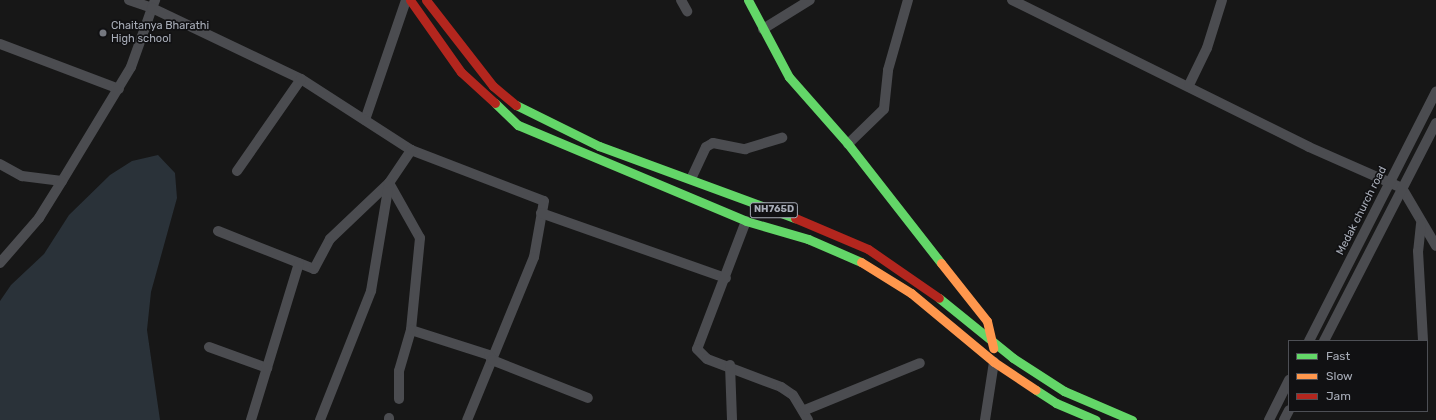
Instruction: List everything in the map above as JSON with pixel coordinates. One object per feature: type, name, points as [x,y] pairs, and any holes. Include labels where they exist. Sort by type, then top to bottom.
[{"type":"main road","name":"NH765D","points":[[410,0],[461,72],[518,125],[746,221],[808,239],[860,261],[911,293],[994,362],[1056,403],[1096,420]]},
{"type":"main road","name":"NH765D","points":[[426,0],[493,86],[527,113],[599,146],[691,179],[868,250],[918,282],[993,341],[1064,391],[1132,420]]},
{"type":"main road","points":[[748,0],[789,77],[826,123],[848,144],[987,321],[993,341],[994,362]]},
{"type":"street","points":[[130,0],[153,4],[302,79],[411,150],[544,202],[534,257],[467,420]]},
{"type":"street","points":[[366,120],[406,0]]},
{"type":"street","points":[[681,0],[687,11]]},
{"type":"street","points":[[762,28],[810,0]]},
{"type":"street","points":[[848,144],[884,109],[888,70],[908,0]]},
{"type":"street","points":[[1012,0],[1189,85],[1309,147],[1402,188],[1421,224],[1436,246]]},
{"type":"street","points":[[1189,85],[1207,48],[1222,0]]},
{"type":"street","points":[[0,263],[39,218],[119,89],[131,67],[153,4]]},
{"type":"street","points":[[0,44],[119,89]]},
{"type":"street","points":[[237,171],[302,79]]},
{"type":"street","name":"Medak church road","points":[[1310,340],[1436,92]]},
{"type":"street","points":[[1325,340],[1436,123]]},
{"type":"street","points":[[691,179],[706,147],[713,143],[745,149],[782,138]]},
{"type":"street","points":[[218,231],[314,269],[330,239],[390,183],[411,150]]},
{"type":"street","points":[[0,164],[22,176],[62,181]]},
{"type":"street","points":[[390,183],[420,238],[411,330],[399,372],[399,399]]},
{"type":"street","points":[[320,420],[371,291],[390,183]]},
{"type":"street","points":[[541,213],[726,278]]},
{"type":"street","points":[[746,221],[726,278],[697,349],[706,359],[730,365],[780,387],[806,415],[920,363]]},
{"type":"street","points":[[1421,224],[1418,251],[1422,340]]},
{"type":"street","points":[[251,420],[299,264]]},
{"type":"street","points":[[411,330],[489,355],[492,360],[588,398]]},
{"type":"street","points":[[208,347],[267,368]]},
{"type":"street","points":[[984,420],[994,362]]},
{"type":"street","points":[[730,365],[732,420]]},
{"type":"street","points":[[1269,420],[1288,382]]},
{"type":"shaded area","points":[[158,155],[175,173],[177,198],[151,292],[147,330],[160,420],[0,420],[0,301],[11,285],[44,254],[69,215],[110,175],[132,161]]},
{"type":"traffic: fast","points":[[748,0],[789,77],[848,144],[941,263]]},
{"type":"traffic: fast","points":[[495,103],[518,125],[746,221],[808,239],[861,262]]},
{"type":"traffic: fast","points":[[516,105],[599,146],[795,218]]},
{"type":"traffic: fast","points":[[939,298],[1013,358],[1064,391],[1132,420]]},
{"type":"traffic: fast","points":[[1036,390],[1056,403],[1096,420]]},
{"type":"traffic: slow","points":[[861,262],[911,293],[994,362],[1036,390]]},
{"type":"traffic: slow","points":[[941,263],[987,321],[993,348]]},
{"type":"traffic: jam","points":[[410,0],[461,72],[495,103]]},
{"type":"traffic: jam","points":[[426,0],[493,86],[516,105]]},
{"type":"traffic: jam","points":[[795,218],[868,249],[939,298]]},
{"type":"place","name":"Chaitanya Bharathi High school","points":[[103,33]]}]
